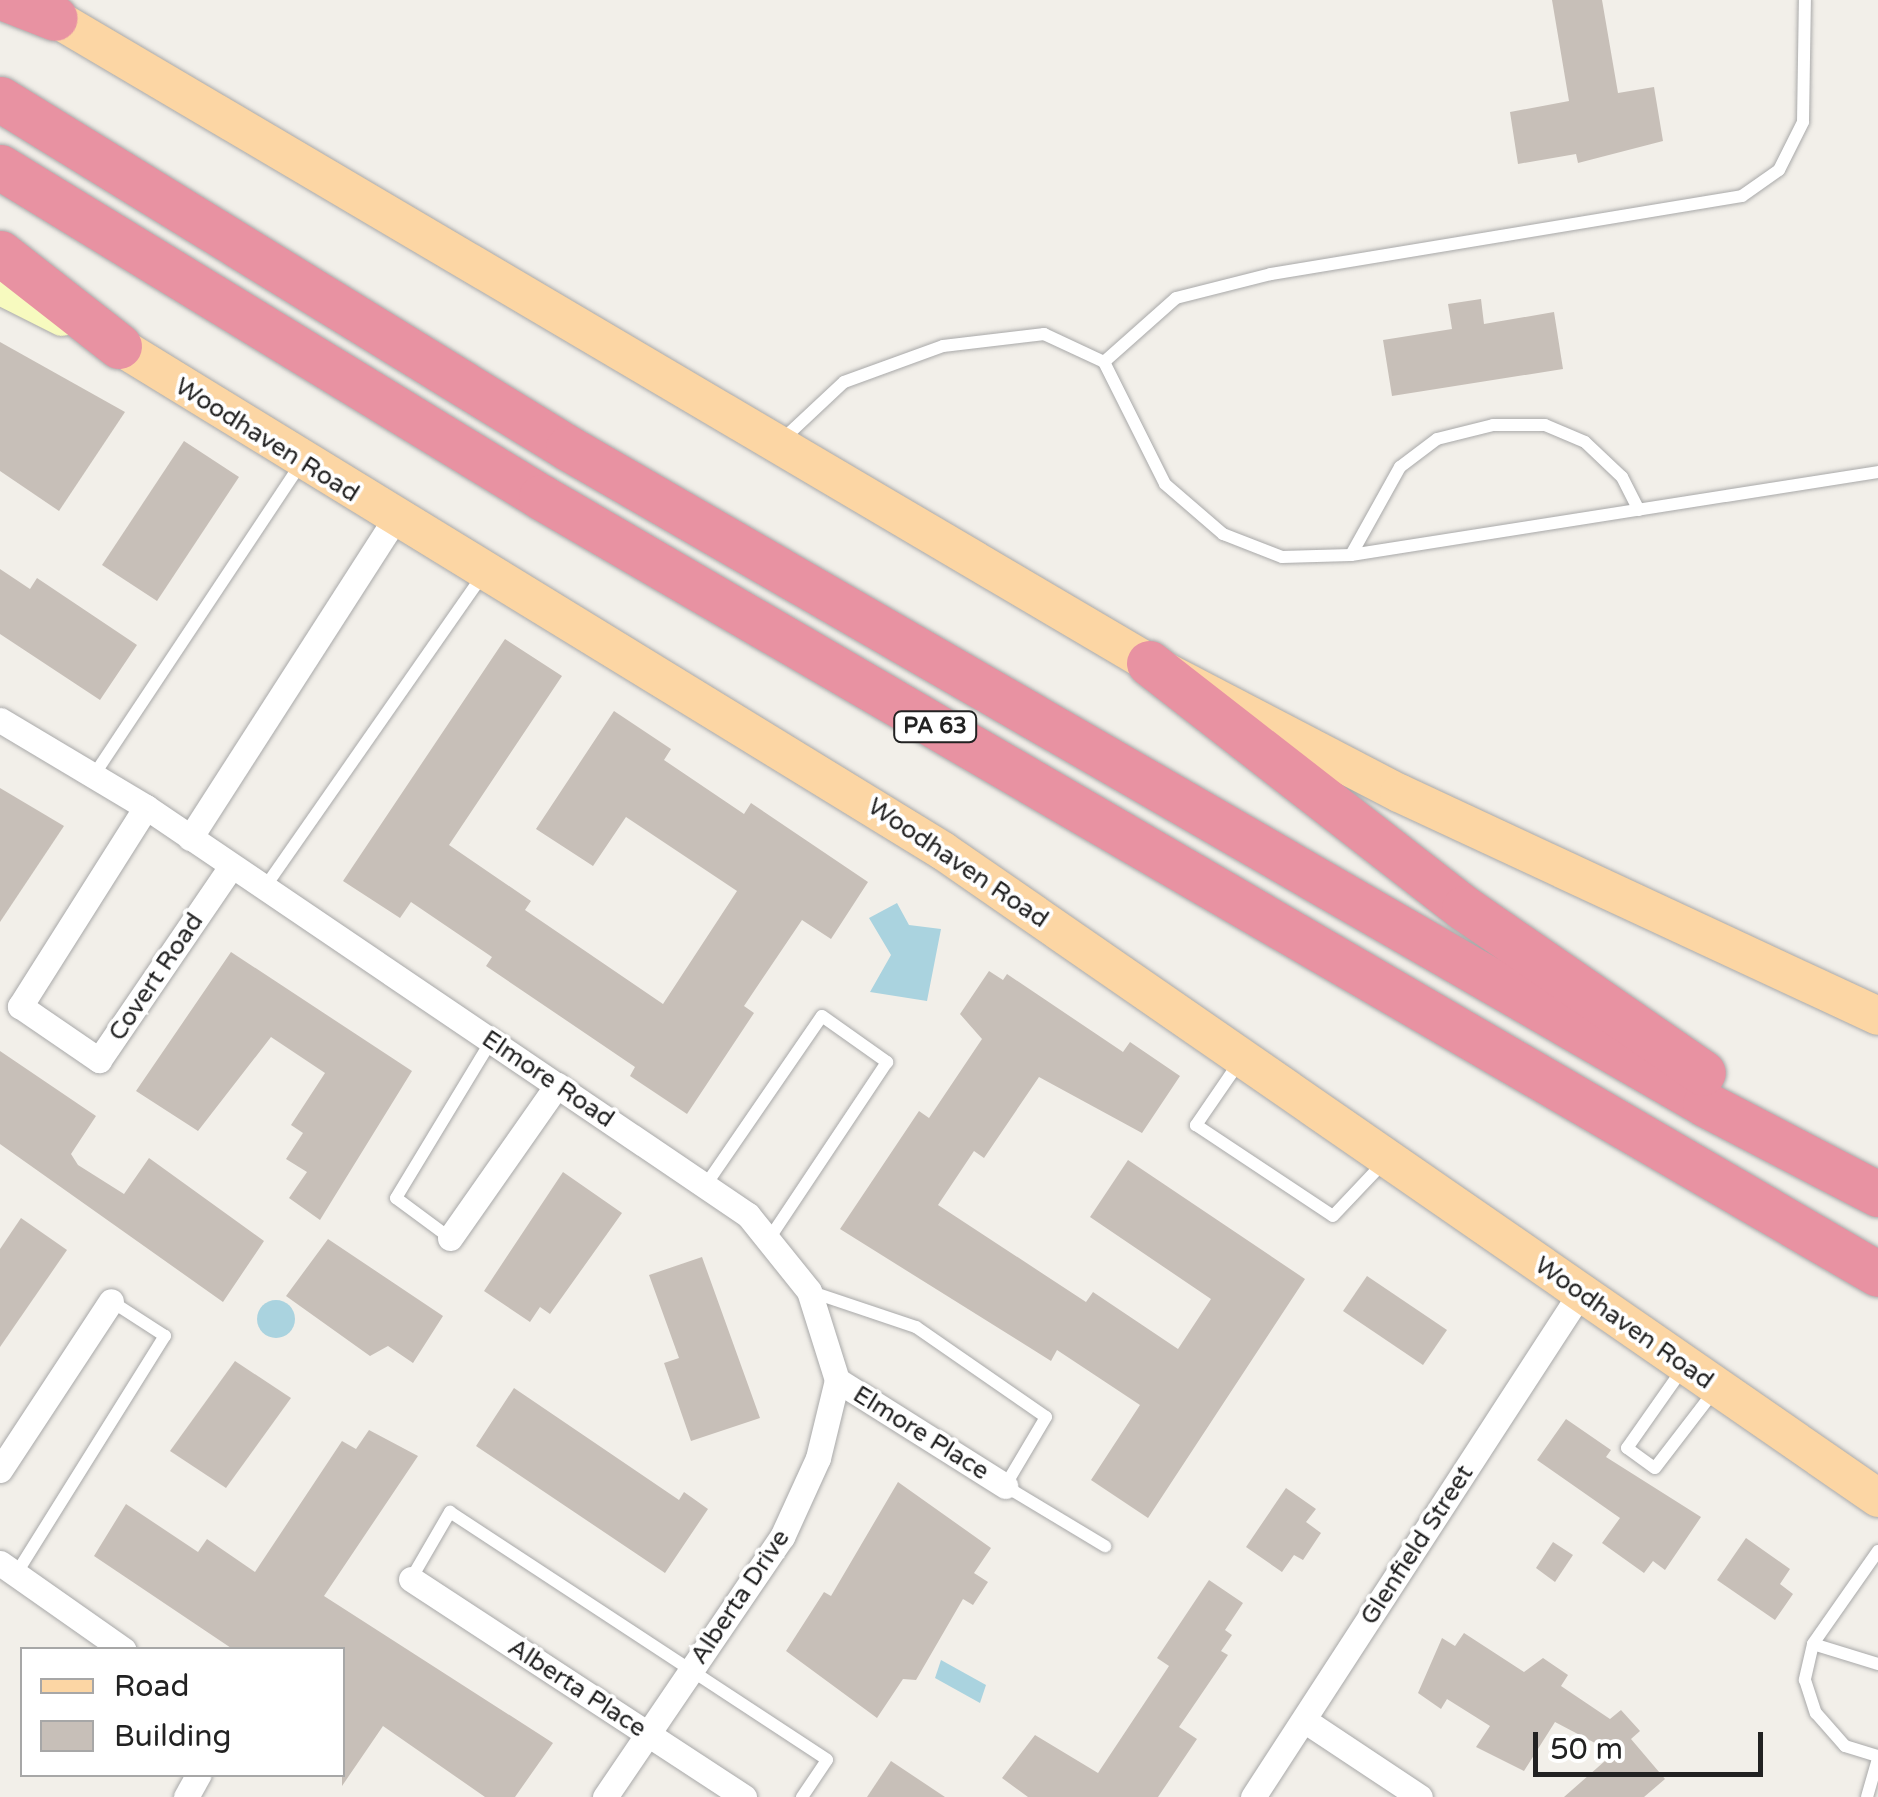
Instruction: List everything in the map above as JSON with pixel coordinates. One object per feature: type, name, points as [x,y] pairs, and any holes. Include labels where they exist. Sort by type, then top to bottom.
[{"type":"highway","points":[[9,0],[42,9]]},
{"type":"highway","name":"PA 63","points":[[0,99],[568,448],[1705,1104],[1878,1194]]},
{"type":"highway","name":"PA 63","points":[[0,168],[541,497],[1878,1274]]},
{"type":"highway","points":[[0,253],[119,346]]},
{"type":"highway","points":[[1149,663],[1464,908],[1878,1194]]},
{"type":"main road","points":[[42,9],[1149,663],[1399,793],[1878,1016]]},
{"type":"main road","name":"Woodhaven Road","points":[[0,287],[119,346],[394,520],[876,807],[1878,1498]]},
{"type":"street","points":[[190,838],[394,520]]},
{"type":"street","name":"Elmore Road","points":[[0,720],[146,808],[705,1186],[769,1239],[808,1291],[837,1380]]},
{"type":"street","name":"Covert Road","points":[[146,808],[20,1006],[99,1060],[230,868]]},
{"type":"street","points":[[450,1238],[558,1085]]},
{"type":"street","name":"Glenfield Street","points":[[1253,1797],[1581,1292]]},
{"type":"street","points":[[0,1470],[111,1301]]},
{"type":"street","name":"Elmore Place","points":[[837,1380],[1005,1486]]},
{"type":"street","name":"Alberta Drive","points":[[605,1797],[801,1503],[837,1380]]},
{"type":"street","points":[[8,1569],[120,1647]]},
{"type":"street","name":"Alberta Place","points":[[411,1579],[744,1797]]},
{"type":"street","points":[[1304,1720],[1420,1797]]},
{"type":"lane","points":[[1104,362],[1176,298],[1252,278],[1742,196],[1780,170],[1803,122],[1805,0]]},
{"type":"lane","points":[[776,444],[844,382],[943,346],[1044,334],[1104,362],[1165,484],[1223,534],[1282,557],[1351,554],[1878,472]]},
{"type":"lane","points":[[1351,554],[1400,467],[1437,439],[1493,425],[1545,425],[1585,442],[1622,477],[1639,510]]},
{"type":"lane","points":[[94,775],[302,461]]},
{"type":"lane","points":[[263,890],[485,573]]},
{"type":"lane","points":[[705,1186],[822,1016],[887,1062],[769,1239]]},
{"type":"lane","points":[[450,1238],[396,1198],[491,1041]]},
{"type":"lane","points":[[1241,1058],[1196,1125],[1333,1216],[1387,1160]]},
{"type":"lane","points":[[808,1291],[916,1327],[1046,1417],[1005,1486],[1105,1546]]},
{"type":"lane","points":[[8,1569],[166,1336],[111,1301]]},
{"type":"lane","points":[[1686,1365],[1628,1448],[1655,1468],[1717,1386]]},
{"type":"lane","points":[[411,1579],[450,1512],[827,1760],[802,1797]]},
{"type":"lane","points":[[1867,1797],[1878,1758],[1845,1746],[1816,1713],[1805,1680],[1813,1644],[1878,1550]]},
{"type":"lane","points":[[1813,1644],[1878,1664]]},
{"type":"water","points":[[897,903],[909,925],[941,929],[927,1001],[870,992],[891,955],[869,918]]},
{"type":"water","points":[[276,1300],[289,1306],[295,1319],[289,1332],[276,1338],[263,1332],[257,1319],[263,1306]]},
{"type":"water","points":[[941,1660],[986,1685],[980,1703],[935,1678]]},
{"type":"building","points":[[1552,0],[1602,0],[1618,93],[1654,87],[1663,141],[1578,163],[1576,154],[1518,164],[1510,112],[1569,101]]},
{"type":"building","points":[[1481,299],[1484,324],[1554,312],[1563,369],[1392,396],[1383,340],[1452,329],[1448,304]]},
{"type":"building","points":[[0,342],[125,412],[59,511],[0,471]]},
{"type":"building","points":[[184,441],[239,477],[157,601],[102,565]]},
{"type":"building","points":[[0,569],[30,589],[37,578],[137,645],[100,700],[0,634]]},
{"type":"building","points":[[505,639],[562,676],[449,845],[531,901],[525,910],[663,1004],[737,891],[626,817],[593,866],[536,829],[614,711],[671,749],[664,760],[744,814],[751,803],[868,882],[831,939],[802,920],[744,1006],[754,1013],[687,1114],[630,1076],[635,1067],[486,966],[492,957],[411,902],[400,918],[343,881]]},
{"type":"building","points":[[0,788],[64,826],[0,922]]},
{"type":"building","points":[[231,952],[412,1071],[320,1220],[289,1198],[307,1172],[286,1159],[303,1133],[291,1125],[325,1073],[271,1037],[198,1131],[136,1091]]},
{"type":"building","points":[[989,971],[1003,980],[1007,974],[1123,1052],[1130,1042],[1180,1076],[1142,1133],[1039,1077],[984,1158],[974,1151],[938,1205],[1086,1302],[1093,1292],[1178,1349],[1211,1299],[1090,1217],[1128,1160],[1305,1279],[1148,1518],[1091,1480],[1140,1405],[1057,1350],[1051,1361],[840,1229],[919,1111],[929,1118],[982,1039],[960,1014]]},
{"type":"building","points":[[0,1051],[96,1116],[71,1154],[78,1165],[124,1194],[149,1158],[264,1241],[223,1302],[0,1144]]},
{"type":"building","points":[[563,1172],[622,1213],[550,1314],[540,1307],[530,1322],[484,1291]]},
{"type":"building","points":[[21,1218],[67,1250],[0,1347],[0,1249]]},
{"type":"building","points":[[328,1239],[443,1316],[413,1363],[388,1346],[370,1356],[286,1296]]},
{"type":"building","points":[[702,1257],[760,1418],[691,1441],[664,1363],[679,1358],[649,1275]]},
{"type":"building","points":[[1367,1276],[1447,1330],[1423,1365],[1343,1311]]},
{"type":"building","points":[[235,1361],[291,1398],[226,1488],[170,1451]]},
{"type":"building","points":[[514,1388],[679,1500],[684,1492],[708,1509],[665,1573],[476,1446]]},
{"type":"building","points":[[1566,1419],[1611,1450],[1606,1457],[1701,1517],[1665,1570],[1653,1561],[1644,1573],[1602,1543],[1620,1518],[1537,1460]]},
{"type":"building","points":[[369,1430],[418,1456],[324,1596],[553,1743],[515,1797],[485,1797],[383,1726],[342,1786],[345,1647],[230,1647],[94,1556],[126,1504],[198,1552],[207,1539],[255,1572],[342,1441],[356,1449]]},
{"type":"building","points":[[898,1482],[991,1548],[974,1573],[988,1582],[973,1605],[963,1599],[916,1680],[903,1679],[877,1718],[786,1651],[824,1592],[831,1596]]},
{"type":"building","points":[[1286,1488],[1316,1509],[1306,1522],[1321,1533],[1303,1560],[1294,1555],[1282,1572],[1246,1547]]},
{"type":"building","points":[[1746,1538],[1790,1569],[1780,1584],[1793,1594],[1775,1620],[1717,1580]]},
{"type":"building","points":[[1553,1542],[1573,1555],[1555,1582],[1536,1568]]},
{"type":"building","points":[[1209,1580],[1243,1603],[1225,1630],[1232,1635],[1221,1651],[1228,1655],[1179,1727],[1197,1739],[1158,1797],[1028,1797],[1002,1778],[1035,1735],[1098,1773],[1169,1666],[1157,1658]]},
{"type":"building","points":[[1464,1633],[1524,1672],[1543,1658],[1568,1675],[1561,1686],[1610,1719],[1621,1710],[1640,1731],[1631,1739],[1665,1779],[1644,1797],[1564,1797],[1614,1753],[1555,1722],[1524,1771],[1476,1747],[1490,1726],[1447,1699],[1441,1709],[1418,1693],[1442,1638],[1455,1646]]},
{"type":"building","points":[[891,1761],[945,1797],[867,1797]]}]
